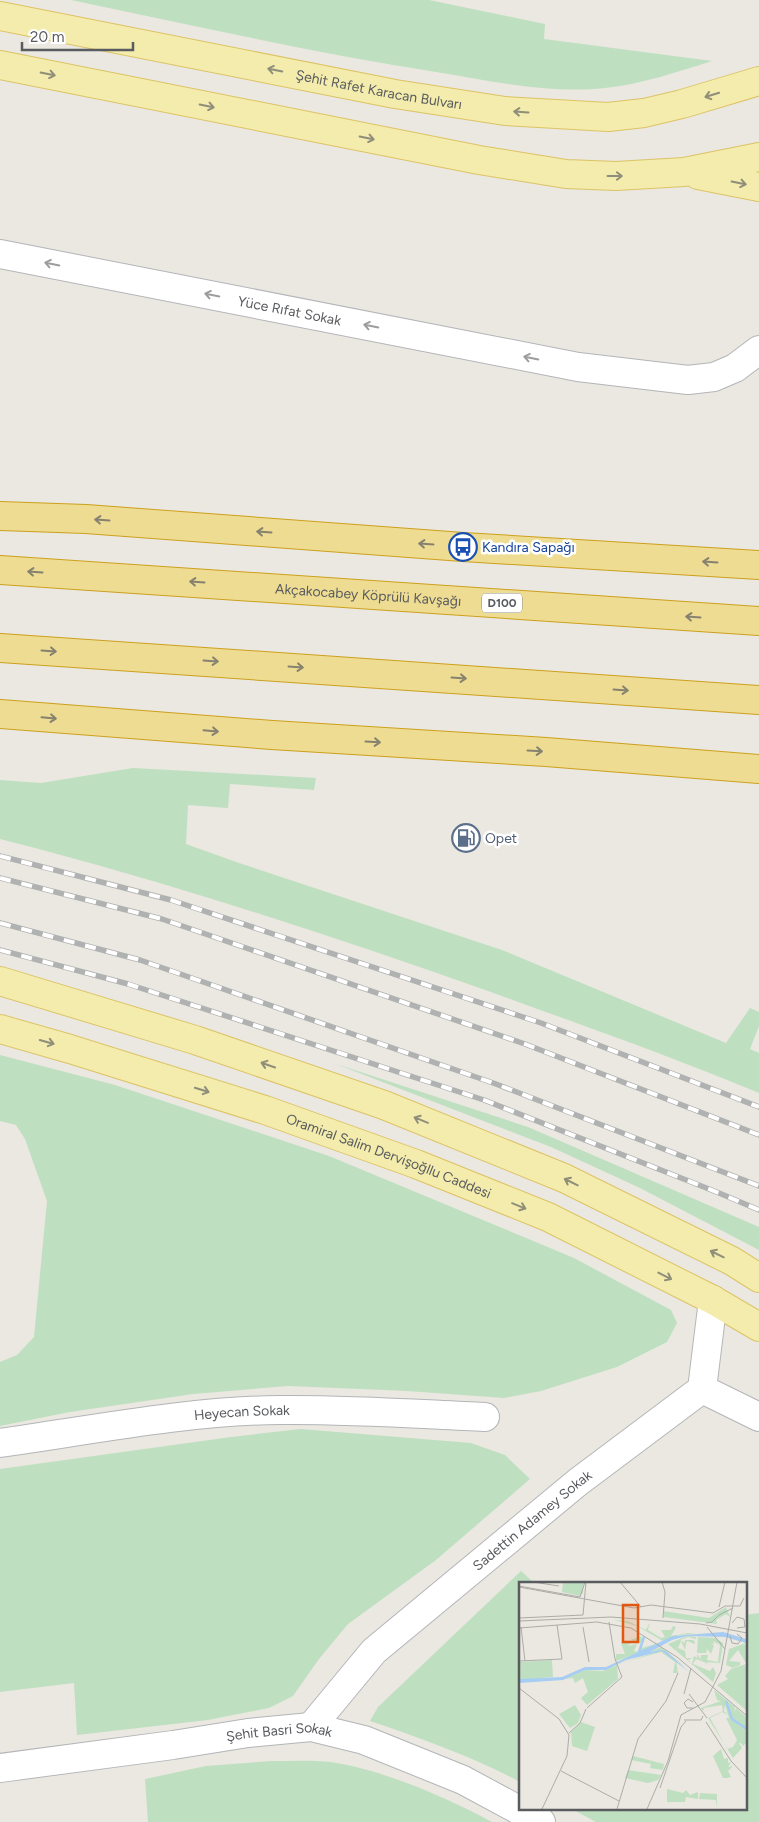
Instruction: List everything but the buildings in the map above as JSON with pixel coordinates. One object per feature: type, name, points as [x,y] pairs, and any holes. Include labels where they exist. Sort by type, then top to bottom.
[{"type":"highway","points":[[0,516],[86,519],[759,565]]},
{"type":"highway","name":"Akçakocabey Köprülü Kavşağı","points":[[0,570],[759,621]]},
{"type":"highway","points":[[0,648],[759,700]]},
{"type":"highway","points":[[0,714],[272,736],[546,752],[759,770]]},
{"type":"main road","name":"Şehit Rafet Karacan Bulvarı","points":[[0,16],[395,94],[505,111],[608,117],[644,113],[682,104],[759,81]]},
{"type":"main road","points":[[0,65],[508,165],[566,174],[616,176],[684,172],[759,157]]},
{"type":"main road","points":[[684,172],[759,145]]},
{"type":"main road","points":[[684,172],[759,187]]},
{"type":"main road","points":[[0,981],[195,1040],[384,1105],[564,1178],[732,1261],[759,1278]]},
{"type":"main road","name":"Oramiral Salim Dervişoğllu Caddesi","points":[[0,1029],[265,1110],[416,1164],[548,1217],[713,1300],[759,1326]]},
{"type":"street","name":"Yüce Rıfat Sokak","points":[[0,254],[578,367],[688,380],[714,377],[735,368],[759,350]]},
{"type":"street","points":[[713,1300],[702,1389],[759,1417]]},
{"type":"street","name":"Sadettin Adamey Sokak","points":[[311,1727],[374,1651],[578,1482],[702,1389]]},
{"type":"street","name":"Heyecan Sokak","points":[[0,1443],[205,1415],[279,1410],[485,1417]]},
{"type":"street","name":"Şehit Basri Sokak","points":[[0,1768],[248,1733],[311,1727],[364,1740],[464,1780],[538,1821]]},
{"type":"green space","points":[[71,0],[429,0],[545,24],[544,39],[712,61],[632,84],[584,89],[541,88],[499,83],[345,56]]},
{"type":"green space","points":[[133,768],[316,778],[314,790],[230,784],[228,808],[188,805],[186,844],[502,950],[726,1043],[750,1008],[759,1012],[759,1026],[750,1049],[759,1053],[759,1093],[590,1028],[367,949],[246,909],[123,872],[0,839],[0,780],[41,783]]},
{"type":"green space","points":[[0,1055],[115,1085],[329,1156],[574,1258],[671,1310],[677,1323],[667,1342],[617,1367],[541,1391],[504,1398],[407,1391],[288,1386],[193,1394],[70,1412],[0,1426],[0,1362],[17,1355],[34,1337],[47,1201],[25,1139],[16,1125],[0,1121]]},
{"type":"green space","points":[[336,1064],[528,1127],[759,1227],[759,1250],[640,1188],[551,1147]]},
{"type":"green space","points":[[301,1429],[471,1443],[505,1455],[530,1479],[436,1560],[348,1624],[319,1659],[293,1696],[269,1708],[208,1720],[77,1735],[74,1683],[0,1692],[0,1469]]},
{"type":"green space","points":[[521,1571],[533,1582],[519,1582],[519,1782],[446,1748],[370,1721],[378,1707]]},
{"type":"green space","points":[[759,1613],[759,1822],[596,1822],[574,1810],[746,1810],[746,1615]]},
{"type":"green space","points":[[272,1761],[330,1762],[392,1777],[454,1803],[492,1822],[148,1822],[145,1779],[206,1766]]},
{"type":"railway","points":[[0,856],[171,900],[541,1023],[759,1107]]},
{"type":"railway","points":[[0,878],[162,919],[525,1044],[759,1135]]},
{"type":"railway","points":[[0,923],[140,960],[496,1084],[759,1186]]},
{"type":"railway","points":[[0,950],[128,984],[484,1100],[759,1210]]},
{"type":"place","name":"Kandıra Sapağı","points":[[463,547]]},
{"type":"place","name":"Opet","points":[[466,838]]}]
